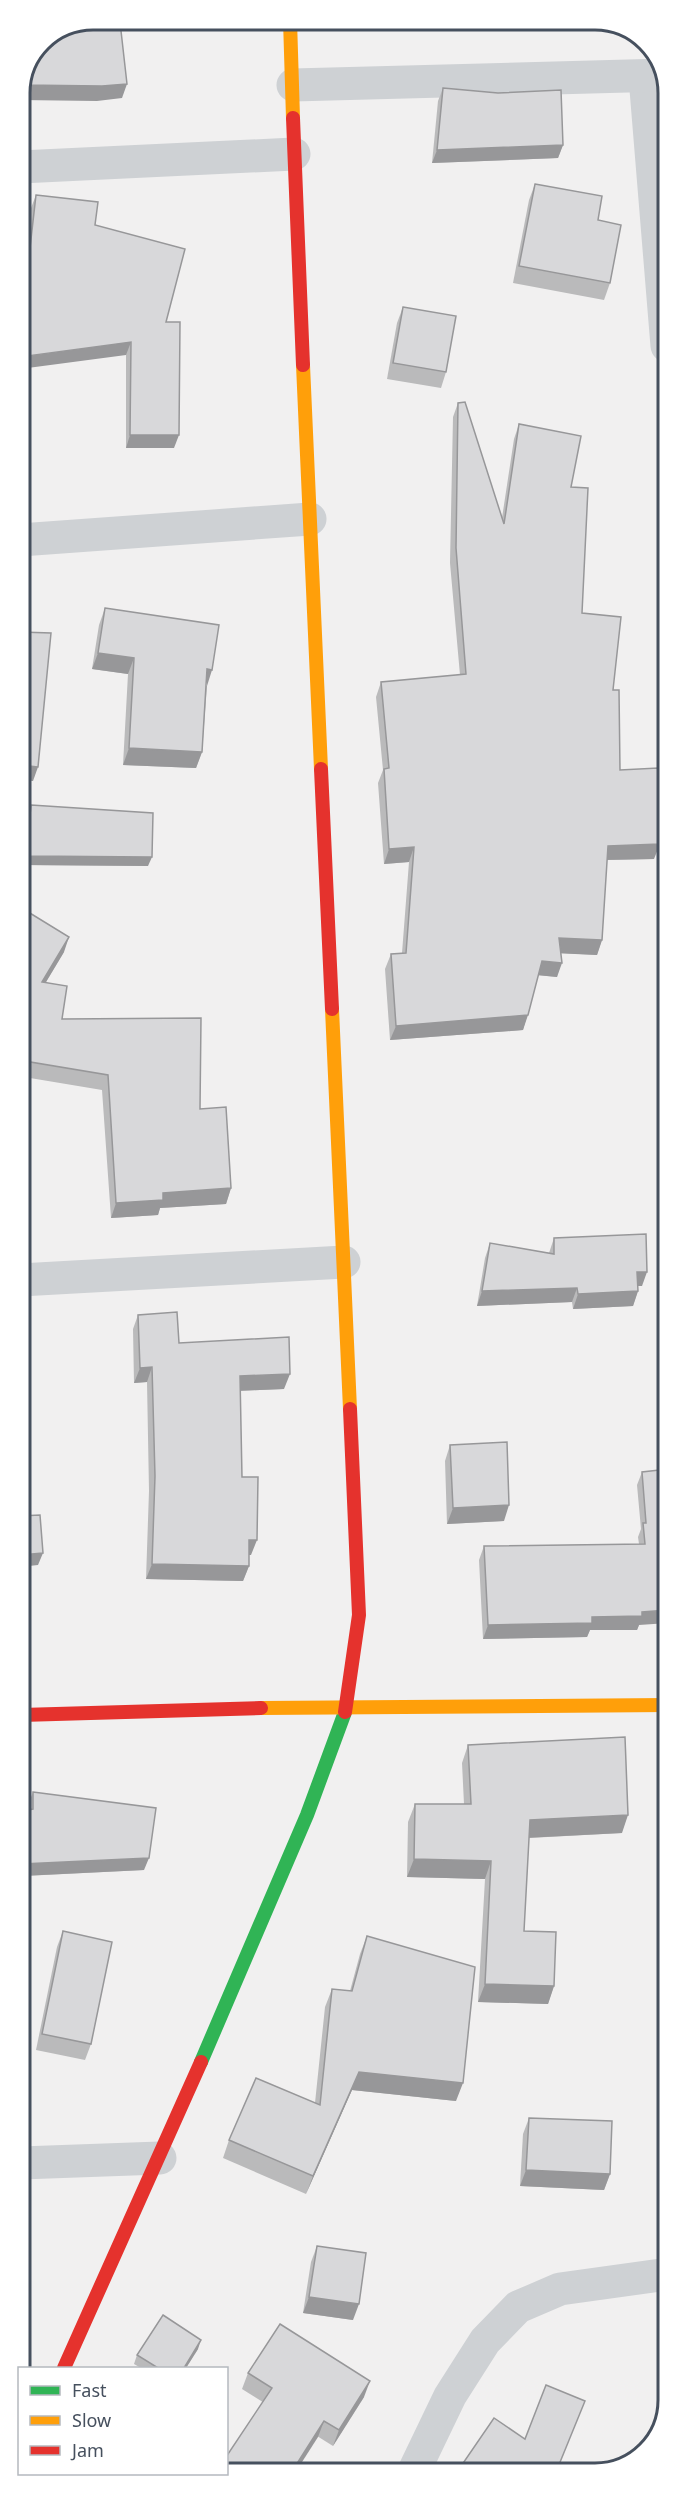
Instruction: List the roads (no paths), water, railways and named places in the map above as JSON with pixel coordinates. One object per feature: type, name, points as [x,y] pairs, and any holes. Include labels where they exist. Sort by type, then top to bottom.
[{"type":"street","points":[[64,2367],[160,2158],[307,1815],[347,1706],[359,1615],[294,154],[290,30]]},
{"type":"street","points":[[293,85],[655,76],[658,144]]},
{"type":"street","points":[[30,167],[294,154]]},
{"type":"street","points":[[30,539],[310,519]]},
{"type":"street","points":[[30,1279],[344,1262]]},
{"type":"street","points":[[30,1715],[347,1706],[658,1705]]},
{"type":"street","points":[[30,2163],[160,2158]]},
{"type":"street","points":[[417,2463],[450,2396],[485,2341],[518,2307],[560,2289],[658,2275]]}]
